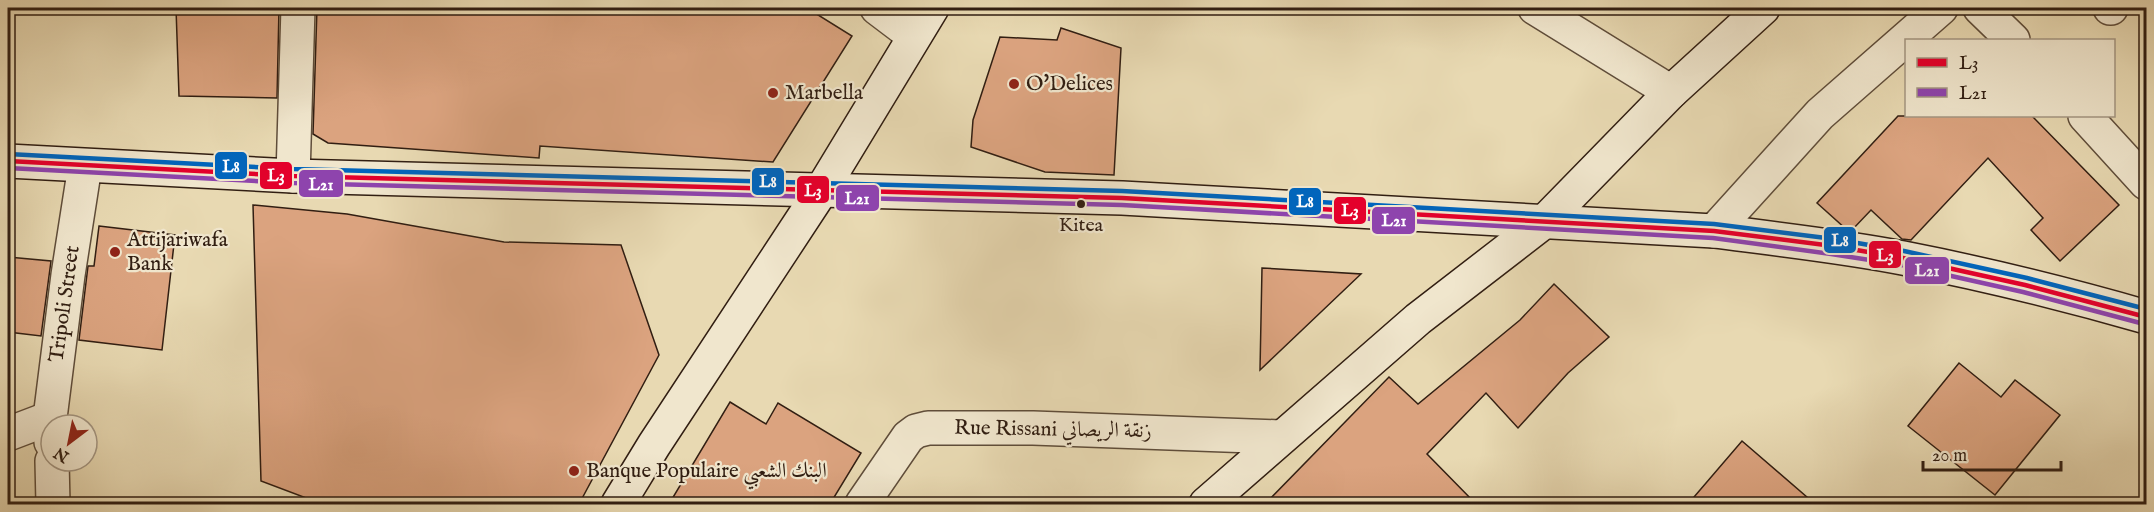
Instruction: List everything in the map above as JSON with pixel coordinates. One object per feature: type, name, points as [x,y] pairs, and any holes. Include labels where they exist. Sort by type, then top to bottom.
[{"type":"main road","points":[[293,176],[298,8]]},
{"type":"main road","points":[[877,8],[914,36]]},
{"type":"main road","points":[[618,504],[660,435],[821,191],[932,8]]},
{"type":"main road","points":[[1535,8],[1671,92]]},
{"type":"main road","points":[[1206,504],[1418,319],[1545,221],[1671,92],[1763,8]]},
{"type":"main road","points":[[1906,39],[1941,8]]},
{"type":"main road","points":[[1980,8],[2012,39]]},
{"type":"main road","points":[[1714,231],[1820,114],[1905,40]]},
{"type":"main road","points":[[2086,117],[2146,183]]},
{"type":"main road","points":[[8,160],[293,176],[1122,198],[1714,231],[1901,258],[1994,277],[2146,317]]},
{"type":"main road","name":"Tripoli Street","points":[[53,413],[68,275],[86,166]]},
{"type":"main road","name":"Rue Rissani زنقة الريصاني","points":[[862,504],[908,437],[916,430],[928,428],[1033,428],[1281,437]]},
{"type":"main road","points":[[8,434],[39,431]]},
{"type":"main road","points":[[52,473],[53,504]]},
{"type":"building","points":[[176,8],[279,8],[277,98],[179,96]]},
{"type":"building","points":[[317,8],[807,8],[852,36],[773,162],[540,146],[539,158],[328,143],[313,134]]},
{"type":"building","points":[[1061,28],[1121,48],[1114,175],[1045,172],[971,147],[973,120],[1000,37],[1057,40]]},
{"type":"building","points":[[1898,116],[1905,116],[2033,117],[2119,205],[2060,261],[2031,230],[2043,218],[1988,158],[1911,240],[1902,239],[1871,210],[1852,230],[1846,229],[1817,203]]},
{"type":"building","points":[[253,205],[347,214],[504,242],[621,245],[659,355],[579,504],[322,504],[261,481]]},
{"type":"building","points":[[99,226],[175,235],[162,350],[79,340],[88,266],[94,266]]},
{"type":"building","points":[[8,257],[51,261],[41,336],[8,332]]},
{"type":"building","points":[[1262,268],[1361,274],[1260,370]]},
{"type":"building","points":[[1554,284],[1609,337],[1568,373],[1518,428],[1486,393],[1427,454],[1476,504],[1265,504],[1389,377],[1418,404],[1520,320]]},
{"type":"building","points":[[1959,363],[2001,397],[2015,380],[2060,415],[1995,495],[1908,426]]},
{"type":"building","points":[[730,402],[766,424],[778,403],[861,453],[830,504],[669,504]]},
{"type":"building","points":[[1742,441],[1815,504],[1688,504]]},
{"type":"transit line","name":"L8","points":[[8,154],[293,169],[1122,191],[1714,224],[1834,239],[1904,251],[2027,278],[2146,309]]},
{"type":"transit line","name":"L3","points":[[8,161],[293,176],[1122,198],[1714,231],[1833,246],[1903,258],[2025,285],[2146,317]]},
{"type":"transit line","name":"L21","points":[[8,168],[293,183],[1122,205],[1713,238],[1902,265],[2023,292],[2144,324]]},
{"type":"place","name":"O'Delices","points":[[1014,84]]},
{"type":"place","name":"Marbella","points":[[773,93]]},
{"type":"place","name":"Kitea","points":[[1081,204]]},
{"type":"place","name":"Attijariwafa Bank","points":[[115,252]]},
{"type":"place","name":"Banque Populaire البنك الشعبي","points":[[574,471]]}]
